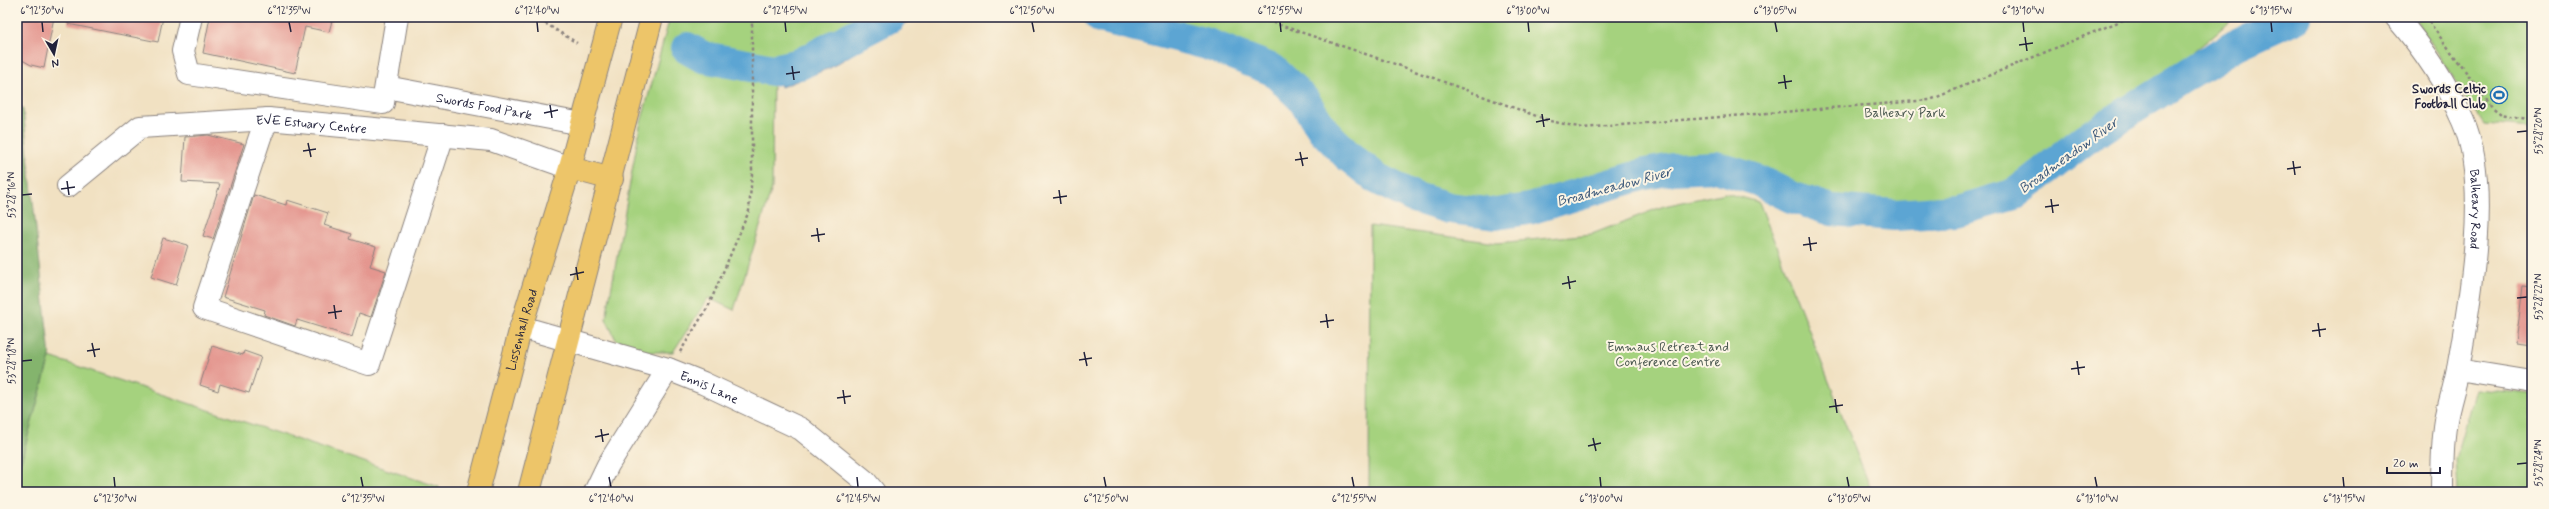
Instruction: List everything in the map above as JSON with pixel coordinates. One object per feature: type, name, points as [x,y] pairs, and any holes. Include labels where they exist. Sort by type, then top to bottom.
[{"type":"main road","name":"Lissenhall Road","points":[[478,492],[521,327],[570,168],[611,17]]},
{"type":"main road","points":[[529,492],[612,179],[652,17]]},
{"type":"main road","points":[[570,168],[612,179]]},
{"type":"street","points":[[191,17],[183,51],[189,74],[383,104],[397,17]]},
{"type":"street","name":"Balheary Road","points":[[2396,17],[2437,70],[2464,122],[2471,148],[2476,186],[2477,228],[2458,370],[2446,420],[2442,458],[2442,492]]},
{"type":"street","name":"Swords Food Park","points":[[386,87],[582,124]]},
{"type":"street","points":[[268,119],[260,137],[204,308],[369,364],[443,135]]},
{"type":"street","name":"EVE Estuary Centre","points":[[68,186],[140,127],[268,119],[491,140],[570,168]]},
{"type":"street","name":"Ennis Lane","points":[[521,327],[568,342],[668,369],[703,383],[801,429],[865,480],[874,492]]},
{"type":"street","points":[[595,492],[612,458],[668,369]]},
{"type":"street","points":[[2458,370],[2532,382]]},
{"type":"path","points":[[535,17],[577,43]]},
{"type":"path","points":[[668,369],[708,305],[749,211],[752,174],[752,17]]},
{"type":"path","points":[[1256,17],[1406,67],[1550,121],[1583,128],[1930,100],[2130,17]]},
{"type":"path","points":[[2429,22],[2492,107],[2501,114],[2532,120]]},
{"type":"green space","points":[[670,17],[862,17],[773,70],[772,188],[734,310],[708,298],[673,352],[644,352],[616,340],[606,319],[640,126]]},
{"type":"green space","name":"Balheary Park","points":[[1141,17],[2235,17],[2163,78],[2111,112],[2024,174],[2001,189],[1970,198],[1903,207],[1862,206],[1795,191],[1750,168],[1717,162],[1666,162],[1592,180],[1509,207],[1426,191],[1399,181],[1339,130],[1309,90],[1280,66],[1222,38]]},
{"type":"green space","name":"Swords Celtic Football Club","points":[[2413,17],[2532,17],[2532,128],[2484,124]]},
{"type":"green space","points":[[17,102],[23,110],[50,357],[17,475]]},
{"type":"green space","name":"Emmaus Retreat and Conference Centre","points":[[1725,193],[1759,202],[1872,492],[1369,492],[1370,226],[1497,243],[1592,234],[1664,206]]},
{"type":"green space","points":[[50,357],[439,487],[438,492],[17,492],[17,475]]},
{"type":"green space","points":[[2476,389],[2532,394],[2532,492],[2458,492],[2456,459]]},
{"type":"water","points":[[862,17],[920,18],[899,25],[830,68],[781,87],[778,68]]},
{"type":"building","points":[[19,17],[54,17],[44,68],[31,65],[17,57]]},
{"type":"building","points":[[68,17],[163,17],[158,42],[68,24]]},
{"type":"building","points":[[210,17],[333,17],[329,32],[305,27],[295,73],[203,53]]},
{"type":"building","points":[[208,135],[244,144],[213,239],[203,236],[220,184],[182,182],[185,137]]},
{"type":"building","points":[[254,195],[286,205],[287,200],[328,213],[324,225],[352,234],[350,239],[376,247],[370,266],[386,271],[371,317],[359,313],[352,337],[297,320],[295,326],[264,315],[265,310],[223,297]]},
{"type":"building","points":[[163,238],[188,245],[176,285],[151,277]]},
{"type":"building","points":[[2523,286],[2532,287],[2532,345],[2516,343]]},
{"type":"building","points":[[212,346],[243,355],[244,351],[261,357],[249,393],[220,384],[218,391],[200,385]]},
{"type":"waterway","name":"Broadmeadow River","points":[[687,48],[703,57],[773,70],[800,64],[890,17]]},
{"type":"waterway","name":"Broadmeadow River","points":[[1100,17],[1207,44],[1273,70],[1303,99],[1323,130],[1347,155],[1376,178],[1413,197],[1449,208],[1496,214],[1529,209],[1645,174],[1673,169],[1716,167],[1757,180],[1791,197],[1832,210],[1895,215],[1956,211],[2015,194],[2087,138],[2231,47],[2296,17]]},
{"type":"place","name":"Swords Celtic Football Club","points":[[2499,95]]}]
